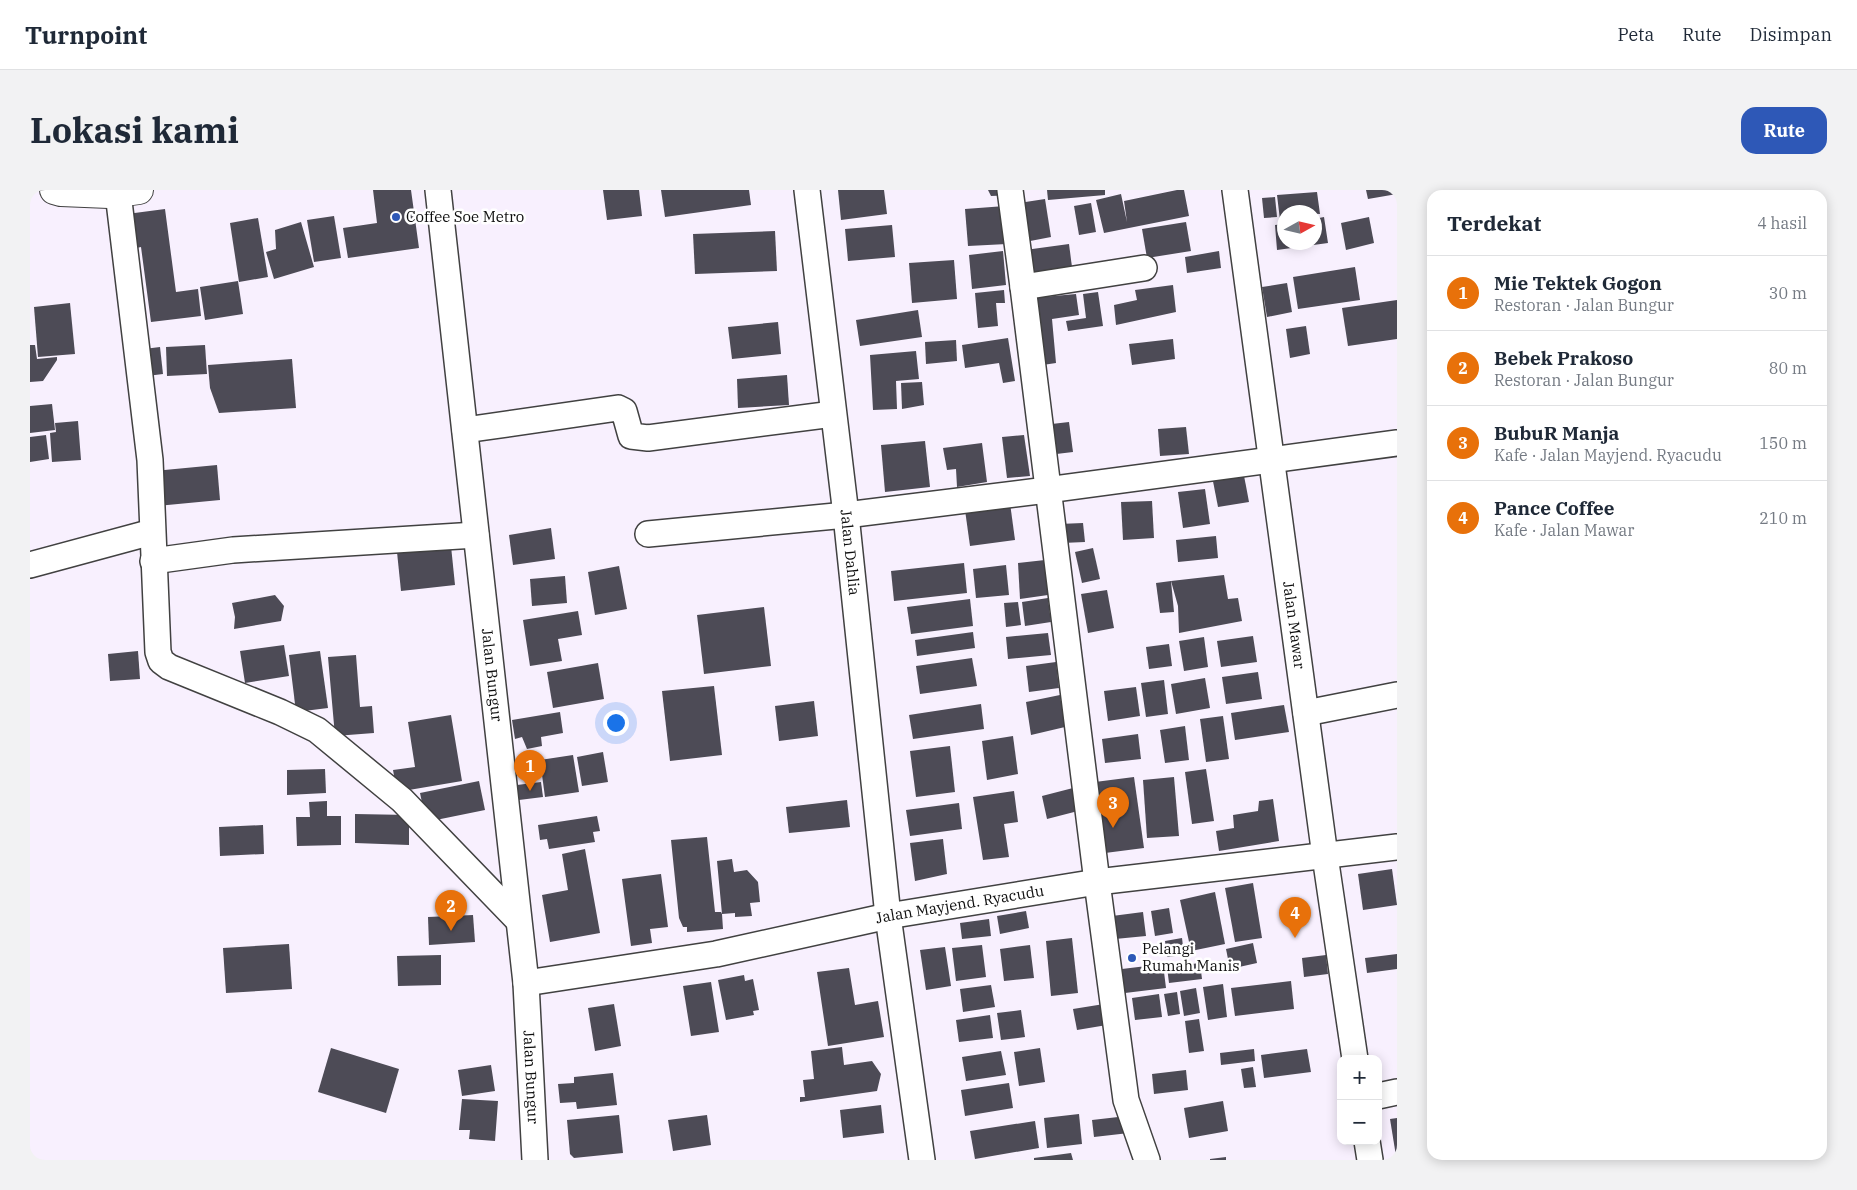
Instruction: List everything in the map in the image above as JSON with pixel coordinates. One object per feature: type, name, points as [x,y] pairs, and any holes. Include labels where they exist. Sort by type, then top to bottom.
[{"type":"street","points":[[54,190],[61,192],[114,192],[150,460],[153,561],[158,652],[161,661],[169,667],[280,712],[317,730],[402,800],[518,920]]},
{"type":"street","name":"Jalan Bungur","points":[[438,190],[526,984],[535,1160]]},
{"type":"street","name":"Jalan Dahlia","points":[[807,190],[846,515],[888,916],[922,1160]]},
{"type":"street","points":[[1010,190],[1126,1100],[1146,1160]]},
{"type":"street","name":"Jalan Mawar","points":[[1235,190],[1325,856],[1354,1055]]},
{"type":"street","points":[[1023,287],[1144,268]]},
{"type":"street","points":[[465,430],[618,408],[624,411],[630,435],[636,438],[648,438],[833,414]]},
{"type":"street","points":[[648,534],[846,515],[1271,461],[1397,443]]},
{"type":"street","points":[[30,564],[152,532]]},
{"type":"street","points":[[153,561],[234,550],[476,535]]},
{"type":"street","points":[[1306,713],[1397,695]]},
{"type":"street","name":"Jalan Mayjend. Ryacudu","points":[[526,984],[716,954],[888,916],[1097,882],[1397,848]]},
{"type":"street","points":[[1382,1095],[1397,1092]]},
{"type":"street","points":[[1368,1145],[1370,1160]]},
{"type":"building","points":[[373,190],[411,190],[419,248],[348,258],[343,228],[377,223]]},
{"type":"building","points":[[603,190],[639,190],[642,216],[607,220]]},
{"type":"building","points":[[661,190],[749,190],[751,205],[665,217]]},
{"type":"building","points":[[838,190],[884,190],[887,214],[841,220]]},
{"type":"building","points":[[988,190],[1015,190],[1015,195],[991,196]]},
{"type":"building","points":[[1047,190],[1105,190],[1105,195],[1048,200]]},
{"type":"building","points":[[1184,190],[1189,216],[1104,233],[1096,200],[1121,194],[1127,222],[1124,201]]},
{"type":"building","points":[[1366,190],[1397,190],[1397,194],[1368,199]]},
{"type":"building","points":[[1317,192],[1319,205],[1278,205],[1277,195]]},
{"type":"building","points":[[1275,197],[1277,217],[1264,218],[1262,198]]},
{"type":"building","points":[[1045,199],[1051,237],[1025,242],[1019,203]]},
{"type":"building","points":[[1091,203],[1096,232],[1079,235],[1074,206]]},
{"type":"building","points":[[1005,206],[1007,244],[968,246],[965,209]]},
{"type":"building","points":[[165,209],[176,292],[198,289],[201,316],[151,322],[141,247],[132,249],[127,214]]},
{"type":"building","points":[[334,216],[341,258],[314,262],[307,220]]},
{"type":"building","points":[[1322,217],[1324,217],[1328,243],[1322,244]]},
{"type":"building","points":[[1369,217],[1374,243],[1346,250],[1341,223]]},
{"type":"building","points":[[258,218],[268,277],[239,282],[230,223]]},
{"type":"building","points":[[301,222],[314,267],[274,279],[266,252],[276,249],[275,230]]},
{"type":"building","points":[[1186,222],[1191,251],[1147,258],[1142,229]]},
{"type":"building","points":[[892,225],[895,257],[848,261],[845,229]]},
{"type":"building","points":[[1275,225],[1277,225],[1277,250]]},
{"type":"building","points":[[775,231],[777,271],[695,274],[693,234]]},
{"type":"building","points":[[1069,244],[1072,267],[1028,273],[1025,250]]},
{"type":"building","points":[[1003,251],[1006,285],[972,289],[969,255]]},
{"type":"building","points":[[1219,251],[1221,268],[1187,273],[1185,257]]},
{"type":"building","points":[[954,260],[957,299],[912,303],[909,263]]},
{"type":"building","points":[[1355,267],[1360,300],[1298,309],[1293,277]]},
{"type":"building","points":[[238,281],[243,314],[205,320],[200,287]]},
{"type":"building","points":[[1287,283],[1292,312],[1267,317],[1262,287]]},
{"type":"building","points":[[1173,285],[1176,312],[1116,325],[1114,305],[1137,300],[1135,290]]},
{"type":"building","points":[[1004,290],[1005,303],[996,303],[998,326],[978,328],[975,293]]},
{"type":"building","points":[[1098,292],[1103,326],[1068,331],[1066,321],[1086,318],[1083,294]]},
{"type":"building","points":[[1076,294],[1079,315],[1052,319],[1056,363],[1036,366],[1032,298]]},
{"type":"building","points":[[1397,300],[1397,339],[1348,346],[1342,308]]},
{"type":"building","points":[[70,303],[75,354],[38,357],[34,307]]},
{"type":"building","points":[[918,310],[922,337],[860,346],[856,320]]},
{"type":"building","points":[[778,322],[781,354],[732,359],[728,327]]},
{"type":"building","points":[[1306,326],[1310,354],[1290,358],[1286,329]]},
{"type":"building","points":[[1008,338],[1015,381],[1003,383],[999,363],[965,368],[962,345]]},
{"type":"building","points":[[1173,339],[1175,359],[1132,365],[1129,344]]},
{"type":"building","points":[[956,340],[957,361],[926,364],[925,342]]},
{"type":"building","points":[[30,345],[35,345],[37,359],[57,357],[57,360],[43,381],[30,382]]},
{"type":"building","points":[[205,345],[207,374],[167,376],[166,347]]},
{"type":"building","points":[[160,347],[163,374],[147,376],[144,349]]},
{"type":"building","points":[[916,351],[919,379],[896,381],[897,409],[873,410],[870,355]]},
{"type":"building","points":[[292,359],[296,408],[219,413],[210,388],[208,365]]},
{"type":"building","points":[[787,375],[789,405],[738,408],[737,379]]},
{"type":"building","points":[[922,382],[924,405],[902,409],[901,383]]},
{"type":"building","points":[[52,404],[55,430],[30,433],[30,406]]},
{"type":"building","points":[[78,421],[81,460],[52,462],[50,433],[56,432],[55,423]]},
{"type":"building","points":[[1069,422],[1073,452],[1048,455],[1043,425]]},
{"type":"building","points":[[1186,427],[1189,454],[1160,456],[1158,429]]},
{"type":"building","points":[[46,435],[49,459],[30,462],[30,437]]},
{"type":"building","points":[[1024,435],[1030,476],[1007,478],[1002,437]]},
{"type":"building","points":[[925,441],[930,487],[885,492],[881,445]]},
{"type":"building","points":[[982,443],[987,482],[957,487],[956,469],[947,470],[943,448]]},
{"type":"building","points":[[217,465],[220,500],[157,506],[154,471]]},
{"type":"building","points":[[1242,465],[1249,502],[1218,507],[1211,471]]},
{"type":"building","points":[[1205,489],[1210,524],[1183,528],[1178,492]]},
{"type":"building","points":[[1152,501],[1154,538],[1123,540],[1121,502]]},
{"type":"building","points":[[1010,503],[1015,540],[970,546],[965,510]]},
{"type":"building","points":[[1083,523],[1085,542],[1062,543],[1059,524]]},
{"type":"building","points":[[551,528],[555,559],[513,565],[509,535]]},
{"type":"building","points":[[1216,536],[1218,558],[1178,562],[1176,540]]},
{"type":"building","points":[[451,546],[455,585],[401,591],[397,552]]},
{"type":"building","points":[[1093,548],[1100,579],[1082,583],[1075,552]]},
{"type":"building","points":[[1045,560],[1048,595],[1020,599],[1018,563]]},
{"type":"building","points":[[964,563],[967,593],[894,601],[891,571]]},
{"type":"building","points":[[1006,565],[1009,595],[976,598],[973,569]]},
{"type":"building","points":[[619,566],[627,609],[595,615],[588,572]]},
{"type":"building","points":[[1224,575],[1228,599],[1238,598],[1242,621],[1179,633],[1178,606],[1171,581]]},
{"type":"building","points":[[565,576],[567,603],[532,606],[530,579]]},
{"type":"building","points":[[1171,581],[1174,612],[1160,613],[1156,583]]},
{"type":"building","points":[[1107,590],[1114,628],[1088,633],[1081,594]]},
{"type":"building","points":[[275,595],[284,606],[281,621],[234,629],[235,617],[232,603]]},
{"type":"building","points":[[1048,598],[1051,622],[1025,626],[1022,602]]},
{"type":"building","points":[[970,599],[973,626],[911,634],[907,607]]},
{"type":"building","points":[[1018,602],[1021,625],[1006,627],[1004,603]]},
{"type":"building","points":[[764,607],[771,666],[704,674],[697,615]]},
{"type":"building","points":[[578,611],[582,635],[558,639],[562,661],[530,666],[523,620]]},
{"type":"building","points":[[973,632],[975,648],[917,656],[915,640]]},
{"type":"building","points":[[1048,633],[1051,655],[1008,659],[1006,637]]},
{"type":"building","points":[[1253,636],[1257,662],[1221,667],[1217,641]]},
{"type":"building","points":[[1204,637],[1208,667],[1184,671],[1179,641]]},
{"type":"building","points":[[1169,644],[1172,666],[1149,669],[1146,647]]},
{"type":"building","points":[[284,645],[289,676],[245,683],[240,651]]},
{"type":"building","points":[[138,651],[140,679],[110,681],[108,654]]},
{"type":"building","points":[[320,651],[328,708],[296,712],[289,655]]},
{"type":"building","points":[[356,655],[360,707],[372,706],[374,733],[335,736],[328,657]]},
{"type":"building","points":[[972,658],[977,686],[920,694],[916,666]]},
{"type":"building","points":[[1056,662],[1059,688],[1029,692],[1026,666]]},
{"type":"building","points":[[598,663],[604,699],[553,708],[547,672]]},
{"type":"building","points":[[1258,672],[1262,699],[1226,704],[1222,677]]},
{"type":"building","points":[[1205,678],[1210,708],[1176,714],[1171,684]]},
{"type":"building","points":[[1164,680],[1168,714],[1146,717],[1141,683]]},
{"type":"building","points":[[714,686],[722,755],[670,761],[662,691]]},
{"type":"building","points":[[1136,687],[1140,716],[1108,721],[1104,691]]},
{"type":"building","points":[[1060,695],[1065,727],[1031,735],[1026,702]]},
{"type":"building","points":[[814,701],[818,736],[779,741],[775,706]]},
{"type":"building","points":[[981,704],[984,729],[913,739],[909,715]]},
{"type":"building","points":[[1284,705],[1289,732],[1235,740],[1231,713]]},
{"type":"building","points":[[560,712],[563,733],[541,737],[542,746],[527,749],[522,737],[515,739],[512,720]]},
{"type":"building","points":[[451,715],[462,781],[397,792],[393,770],[415,767],[408,722]]},
{"type":"building","points":[[1223,716],[1229,759],[1206,762],[1200,719]]},
{"type":"building","points":[[1185,726],[1189,760],[1165,763],[1160,730]]},
{"type":"building","points":[[1138,734],[1141,759],[1105,763],[1102,739]]},
{"type":"building","points":[[1013,736],[1018,774],[987,780],[982,741]]},
{"type":"building","points":[[950,746],[955,792],[916,797],[910,751]]},
{"type":"building","points":[[603,752],[608,782],[582,786],[577,757]]},
{"type":"building","points":[[573,755],[579,792],[545,797],[540,760]]},
{"type":"building","points":[[325,769],[326,793],[287,795],[287,770]]},
{"type":"building","points":[[1206,769],[1214,821],[1192,824],[1185,772]]},
{"type":"building","points":[[1134,777],[1144,848],[1105,853],[1095,782]]},
{"type":"building","points":[[1174,777],[1179,836],[1147,838],[1143,780]]},
{"type":"building","points":[[479,781],[485,810],[426,822],[420,793]]},
{"type":"building","points":[[541,782],[543,797],[519,800],[517,785]]},
{"type":"building","points":[[1073,788],[1078,811],[1047,819],[1042,796]]},
{"type":"building","points":[[1014,791],[1018,822],[1004,824],[1009,857],[983,860],[973,797]]},
{"type":"building","points":[[1273,799],[1279,841],[1219,851],[1216,831],[1234,828],[1233,815],[1258,811],[1259,801]]},
{"type":"building","points":[[847,800],[850,827],[789,833],[786,807]]},
{"type":"building","points":[[327,801],[327,816],[341,816],[341,845],[297,846],[296,817],[310,817],[309,802]]},
{"type":"building","points":[[959,803],[962,829],[910,836],[906,810]]},
{"type":"building","points":[[355,814],[409,815],[409,845],[355,843]]},
{"type":"building","points":[[597,816],[600,831],[593,832],[595,842],[549,849],[547,839],[540,840],[538,825]]},
{"type":"building","points":[[263,825],[264,854],[220,856],[219,827]]},
{"type":"building","points":[[707,837],[715,912],[721,912],[722,914],[723,929],[687,932],[687,927],[683,927],[679,918],[671,840]]},
{"type":"building","points":[[943,839],[947,874],[915,881],[910,843]]},
{"type":"building","points":[[585,849],[600,933],[550,942],[542,895],[568,890],[562,854]]},
{"type":"building","points":[[732,859],[734,872],[747,870],[758,882],[760,902],[750,903],[752,916],[735,917],[735,913],[722,914],[717,861]]},
{"type":"building","points":[[1392,869],[1397,905],[1363,910],[1358,874]]},
{"type":"building","points":[[661,874],[668,927],[650,929],[652,943],[631,946],[622,879]]},
{"type":"building","points":[[1253,883],[1262,938],[1235,942],[1225,888]]},
{"type":"building","points":[[1215,892],[1225,944],[1191,951],[1180,900]]},
{"type":"building","points":[[1169,908],[1173,933],[1155,936],[1151,911]]},
{"type":"building","points":[[1026,911],[1029,928],[1000,934],[997,916]]},
{"type":"building","points":[[1143,912],[1146,936],[1115,939],[1112,916]]},
{"type":"building","points":[[473,915],[475,942],[429,945],[428,917]]},
{"type":"building","points":[[989,919],[991,936],[962,939],[960,923]]},
{"type":"building","points":[[1072,938],[1078,993],[1051,996],[1046,941]]},
{"type":"building","points":[[1182,938],[1184,955],[1167,957],[1165,941]]},
{"type":"building","points":[[1253,943],[1257,963],[1230,969],[1226,949]]},
{"type":"building","points":[[289,944],[292,989],[226,993],[223,948]]},
{"type":"building","points":[[982,945],[986,977],[956,981],[952,948]]},
{"type":"building","points":[[1030,945],[1034,978],[1004,981],[1000,949]]},
{"type":"building","points":[[945,947],[951,986],[926,990],[920,950]]},
{"type":"building","points":[[1397,954],[1397,969],[1367,973],[1365,958]]},
{"type":"building","points":[[441,955],[441,985],[398,986],[397,956]]},
{"type":"building","points":[[1326,955],[1328,974],[1304,977],[1302,958]]},
{"type":"building","points":[[1200,963],[1202,979],[1169,983],[1167,967]]},
{"type":"building","points":[[1163,964],[1166,988],[1125,993],[1122,969]]},
{"type":"building","points":[[849,968],[855,1005],[878,1001],[884,1037],[828,1046],[817,972]]},
{"type":"building","points":[[744,975],[745,981],[753,979],[759,1010],[753,1011],[754,1015],[726,1020],[718,980]]},
{"type":"building","points":[[1291,981],[1294,1009],[1235,1016],[1231,988]]},
{"type":"building","points":[[711,982],[719,1032],[691,1036],[683,986]]},
{"type":"building","points":[[1223,984],[1227,1017],[1208,1020],[1203,987]]},
{"type":"building","points":[[991,985],[995,1007],[963,1012],[960,989]]},
{"type":"building","points":[[1196,988],[1200,1013],[1184,1016],[1180,991]]},
{"type":"building","points":[[1177,992],[1180,1014],[1168,1016],[1164,994]]},
{"type":"building","points":[[1159,994],[1162,1017],[1135,1020],[1132,998]]},
{"type":"building","points":[[614,1004],[621,1046],[595,1051],[588,1008]]},
{"type":"building","points":[[1104,1004],[1107,1025],[1077,1030],[1073,1009]]},
{"type":"building","points":[[1021,1010],[1025,1037],[1001,1040],[997,1013]]},
{"type":"building","points":[[990,1015],[993,1038],[959,1042],[956,1020]]},
{"type":"building","points":[[1199,1019],[1204,1051],[1189,1053],[1185,1021]]},
{"type":"building","points":[[842,1047],[844,1065],[872,1061],[881,1074],[877,1091],[800,1102],[800,1097],[805,1097],[803,1080],[814,1079],[811,1051]]},
{"type":"building","points":[[331,1048],[399,1069],[386,1113],[318,1092]]},
{"type":"building","points":[[1040,1048],[1045,1082],[1019,1086],[1014,1052]]},
{"type":"building","points":[[1254,1049],[1255,1061],[1221,1065],[1220,1053]]},
{"type":"building","points":[[1307,1049],[1311,1072],[1264,1078],[1261,1055]]},
{"type":"building","points":[[1001,1051],[1006,1075],[966,1081],[962,1057]]},
{"type":"building","points":[[491,1065],[495,1091],[462,1096],[458,1070]]},
{"type":"building","points":[[1253,1067],[1256,1087],[1244,1088],[1241,1069]]},
{"type":"building","points":[[1186,1070],[1188,1090],[1154,1094],[1152,1074]]},
{"type":"building","points":[[613,1073],[617,1105],[577,1109],[576,1102],[560,1103],[558,1084],[574,1083],[574,1077]]},
{"type":"building","points":[[1009,1083],[1013,1108],[965,1116],[961,1090]]},
{"type":"building","points":[[462,1099],[498,1101],[495,1141],[469,1139],[470,1130],[459,1130]]},
{"type":"building","points":[[1223,1101],[1228,1131],[1189,1138],[1184,1108]]},
{"type":"building","points":[[881,1105],[884,1133],[843,1138],[840,1110]]},
{"type":"building","points":[[1079,1114],[1082,1144],[1047,1148],[1044,1118]]},
{"type":"building","points":[[619,1115],[623,1153],[574,1158],[570,1154],[567,1120]]},
{"type":"building","points":[[707,1115],[711,1145],[673,1151],[668,1120]]},
{"type":"building","points":[[1127,1116],[1129,1133],[1094,1137],[1092,1120]]},
{"type":"building","points":[[1397,1118],[1397,1156],[1396,1156],[1390,1119]]},
{"type":"building","points":[[1035,1121],[1039,1148],[975,1159],[970,1131]]},
{"type":"building","points":[[1071,1153],[1073,1160],[1034,1160],[1034,1158]]},
{"type":"building","points":[[1226,1157],[1226,1160],[1210,1160],[1210,1159]]},
{"type":"place","name":"Coffee Soe Metro","points":[[396,217]]},
{"type":"place","name":"Mie Tektek Gogon","points":[[530,791]]},
{"type":"place","name":"BubuR Manja","points":[[1113,828]]},
{"type":"place","name":"Bebek Prakoso","points":[[451,931]]},
{"type":"place","name":"Pance Coffee","points":[[1295,938]]},
{"type":"place","name":"Pelangi Rumah Manis","points":[[1132,958]]}]
